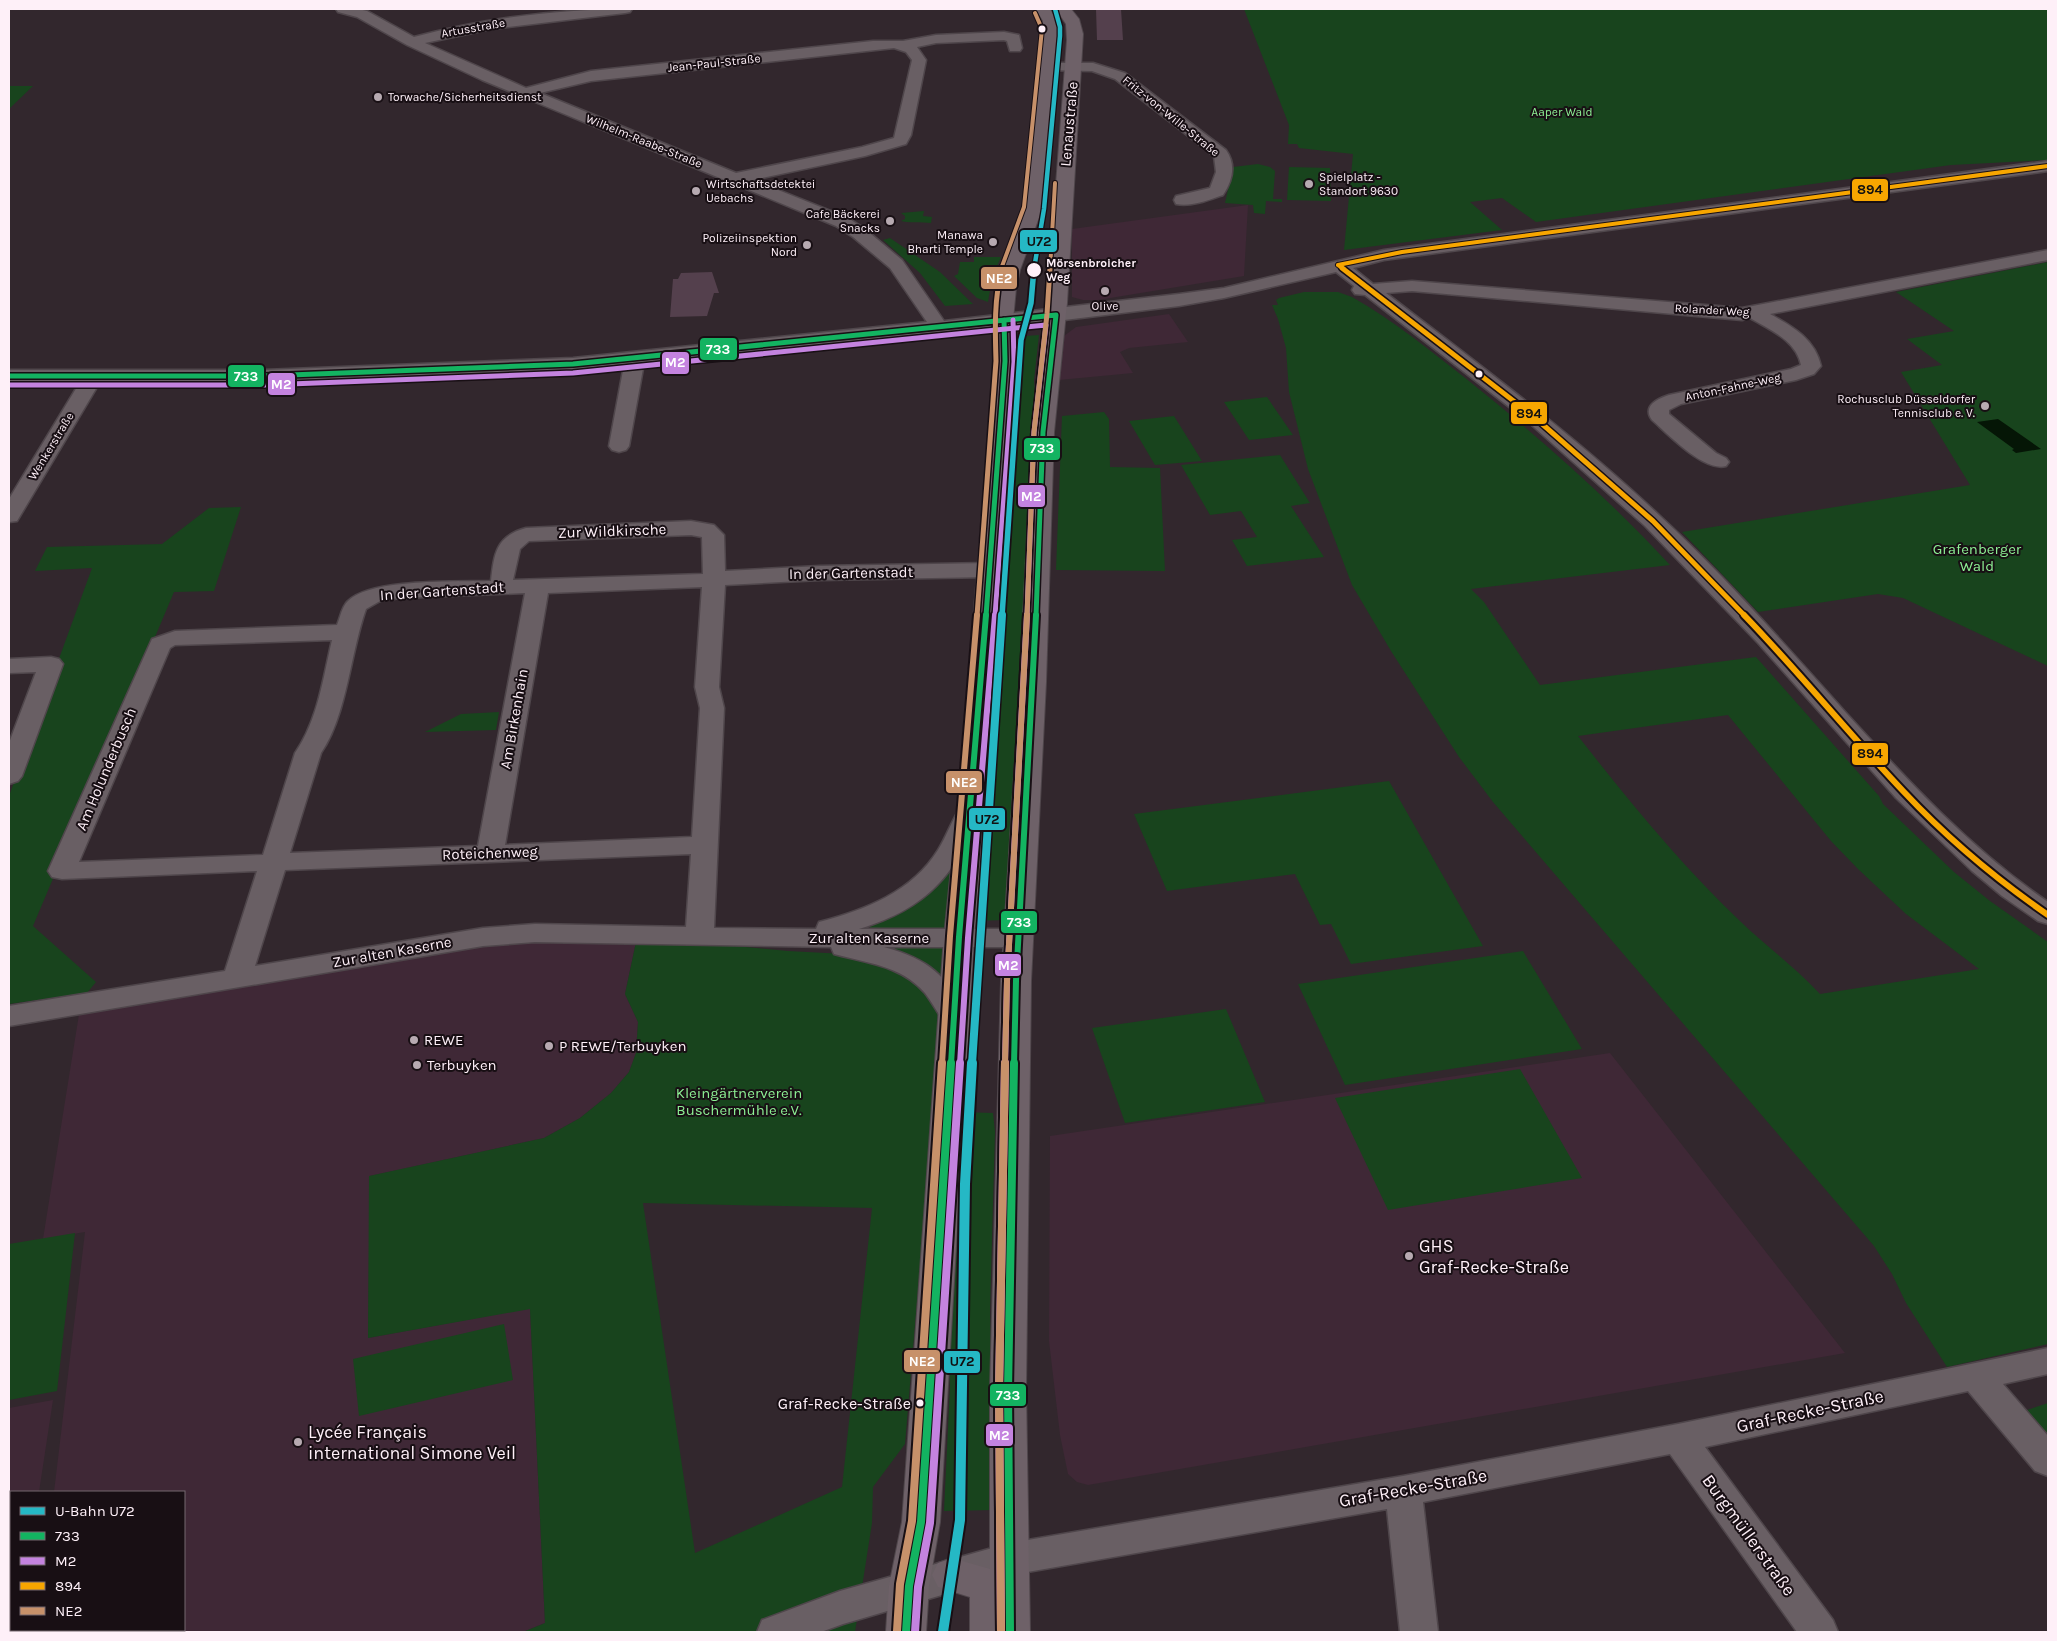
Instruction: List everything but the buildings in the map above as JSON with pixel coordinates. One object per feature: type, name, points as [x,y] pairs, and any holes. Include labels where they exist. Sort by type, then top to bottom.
[{"type":"main road","name":"Lenaustraße","points":[[906,1632],[909,1586],[921,1522],[924,1488],[959,937],[971,810],[1005,361],[1004,320],[1008,278],[1029,228],[1033,209],[1051,25],[1043,9]]},
{"type":"main road","name":"Lenaustraße","points":[[1010,1632],[1008,1380],[1018,938],[1034,672],[1043,432],[1056,315],[1074,67],[1075,27],[1071,17],[1062,9]]},
{"type":"main road","points":[[952,1574],[979,1580],[991,1594],[990,1632]]},
{"type":"street","name":"Wilhelm-Raabe-Straße","points":[[343,9],[362,14],[412,42],[525,93],[824,214],[859,233],[896,264],[939,327]]},
{"type":"street","name":"Artusstraße","points":[[412,42],[433,35],[490,25],[625,9]]},
{"type":"street","name":"Jean-Paul-Straße","points":[[525,93],[557,83],[591,76],[873,45],[904,45],[936,39],[1004,36],[1014,38],[1015,48]]},
{"type":"street","points":[[736,178],[894,143],[902,138],[920,60],[914,50],[904,45]]},
{"type":"street","name":"Fritz-von-Wille-Straße","points":[[1048,67],[1074,67],[1110,71],[1120,76],[1224,158],[1223,178],[1217,191],[1201,197],[1182,200]]},
{"type":"street","points":[[9,376],[264,376],[564,364],[1056,315],[1199,297],[1250,288],[1338,265],[1402,252],[2048,166]]},
{"type":"street","name":"Rolander Weg","points":[[1372,291],[1412,286],[1734,313],[1755,313],[2048,255]]},
{"type":"street","points":[[1338,265],[1533,416],[1653,521],[1766,638],[1905,794],[1982,865],[2012,890],[2048,915]]},
{"type":"street","points":[[1282,280],[1320,280],[1357,290],[1372,291]]},
{"type":"street","name":"Anton-Fahne-Weg","points":[[1719,462],[1709,457],[1659,416],[1658,410],[1660,406],[1676,399],[1796,374],[1807,370],[1811,366],[1811,360],[1799,341],[1755,313]]},
{"type":"street","points":[[620,446],[635,358]]},
{"type":"street","name":"Wenkerstraße","points":[[9,516],[93,377]]},
{"type":"street","name":"Zur Wildkirsche","points":[[501,586],[509,545],[516,538],[535,534],[691,528],[708,531],[713,535],[714,580]]},
{"type":"street","name":"In der Gartenstadt","points":[[237,979],[308,753],[318,739],[327,712],[346,632],[356,605],[374,595],[400,591],[501,586],[714,580],[738,576],[774,574],[989,570]]},
{"type":"street","points":[[700,936],[712,708],[707,687],[714,580]]},
{"type":"street","name":"Am Birkenhain","points":[[490,853],[538,585]]},
{"type":"street","name":"Am Holunderbusch","points":[[275,862],[62,872],[160,644],[175,638],[346,632]]},
{"type":"street","points":[[9,666],[51,664],[9,776]]},
{"type":"street","name":"Zur alten Kaserne","points":[[779,938],[857,922],[887,910],[917,891],[944,862],[971,810]]},
{"type":"street","name":"Roteichenweg","points":[[275,862],[704,844]]},
{"type":"street","name":"Zur alten Kaserne","points":[[9,1016],[237,979],[455,940],[483,937],[535,933],[779,938],[1018,938]]},
{"type":"street","name":"Zur alten Kaserne","points":[[779,938],[856,950],[901,963],[918,971],[933,984],[954,1015]]},
{"type":"street","name":"Graf-Recke-Straße","points":[[785,1631],[840,1608],[909,1586],[1010,1560],[1403,1491],[1678,1438],[2048,1361]]},
{"type":"street","points":[[1976,1376],[2048,1461]]},
{"type":"street","name":"Burgmüllerstraße","points":[[1678,1438],[1819,1632]]},
{"type":"street","points":[[1403,1491],[1419,1632]]},
{"type":"shaded area","points":[[1248,205],[1244,276],[1098,300],[1083,300],[1072,297],[1072,229]]},
{"type":"shaded area","points":[[1169,314],[1188,342],[1129,348],[1120,352],[1133,373],[1059,380],[1064,336],[1076,327]]},
{"type":"shaded area","points":[[1998,419],[2041,449],[2016,453],[2012,450],[2014,449],[1977,422]]},
{"type":"shaded area","points":[[473,940],[636,942],[625,994],[638,1022],[636,1053],[629,1072],[611,1093],[580,1118],[544,1138],[370,1176],[368,1338],[530,1308],[545,1623],[523,1632],[37,1632],[185,1631],[185,1491],[54,1491],[85,1232],[43,1239],[80,1008]]},
{"type":"shaded area","name":"GHS Graf-Recke-Straße","points":[[1610,1053],[1845,1353],[1088,1485],[1077,1482],[1068,1474],[1060,1435],[1049,1341],[1050,1136]]},
{"type":"shaded area","points":[[53,1400],[39,1491],[10,1491],[10,1631],[18,1632],[9,1632],[9,1408]]},
{"type":"green space","name":"Aaper Wald","points":[[1244,9],[2048,9],[2048,160],[1951,165],[1536,222],[1502,198],[1470,202],[1502,230],[1344,250],[1353,154],[1299,148],[1297,144],[1288,144],[1289,125]]},
{"type":"green space","points":[[9,86],[33,86],[9,109]]},
{"type":"green space","points":[[1258,164],[1270,167],[1275,171],[1273,199],[1282,199],[1282,202],[1266,201],[1265,214],[1254,213],[1253,205],[1225,203],[1233,167]]},
{"type":"green space","name":"Spielplatz - Standort 9630","points":[[1289,167],[1330,168],[1331,201],[1287,200]]},
{"type":"green space","points":[[924,211],[923,216],[932,217],[931,223],[901,221],[905,219],[905,216],[901,213]]},
{"type":"green space","points":[[890,238],[940,272],[973,304],[945,306],[920,273],[883,240]]},
{"type":"green space","points":[[974,257],[1001,257],[992,278],[988,302],[977,298],[954,276],[958,274],[960,262],[974,262]]},
{"type":"green space","name":"Grafenberger Wald","points":[[2048,262],[2048,666],[1903,598],[1878,594],[1758,612],[1682,532],[1970,485],[1901,372],[1942,365],[1907,339],[1954,331],[1896,292]]},
{"type":"green space","points":[[1304,292],[1338,292],[1352,297],[1382,316],[1412,337],[1522,424],[1598,492],[1670,565],[1471,589],[1484,602],[1540,685],[1756,657],[1879,796],[1883,804],[1954,872],[1990,901],[2048,942],[2048,1344],[1947,1367],[1906,1303],[1892,1274],[1874,1246],[1493,802],[1459,757],[1391,651],[1352,585],[1308,469],[1289,392],[1286,348],[1272,305],[1278,305],[1276,300]],"holes":[[[1728,715],[1831,841],[1906,914],[1979,969],[1820,994],[1741,922],[1697,878],[1636,808],[1578,736]]]},
{"type":"green space","points":[[1039,335],[1034,380],[1036,411],[1008,917],[1005,920],[973,921],[1011,337]]},
{"type":"green space","points":[[1267,397],[1293,435],[1249,440],[1224,402]]},
{"type":"green space","points":[[1104,412],[1109,419],[1110,467],[1160,468],[1165,571],[1056,570],[1062,416]]},
{"type":"green space","points":[[1174,416],[1202,461],[1155,465],[1129,421]]},
{"type":"green space","points":[[1280,455],[1310,503],[1291,506],[1324,557],[1247,566],[1232,540],[1257,537],[1241,511],[1210,515],[1181,465]]},
{"type":"green space","points":[[241,507],[214,591],[174,592],[33,926],[96,982],[87,993],[9,1004],[9,796],[92,568],[35,571],[47,547],[162,544],[209,508]]},
{"type":"green space","points":[[499,712],[496,730],[425,732],[461,714]]},
{"type":"green space","points":[[1389,781],[1483,946],[1351,964],[1331,924],[1320,925],[1295,874],[1167,891],[1134,814]]},
{"type":"green space","points":[[955,866],[952,927],[933,932],[870,931],[870,923]]},
{"type":"green space","name":"Kleingärtnerverein Buschermühle e.V.","points":[[636,942],[705,943],[788,951],[864,955],[913,974],[940,1006],[940,1028],[905,1444],[873,1487],[872,1523],[855,1632],[523,1632],[545,1623],[530,1309],[368,1338],[369,1176],[544,1138],[580,1118],[611,1093],[629,1072],[636,1053],[638,1022],[625,994]],"holes":[[[643,1203],[872,1208],[842,1487],[695,1553]]]},
{"type":"green space","points":[[872,944],[938,945],[948,952],[948,987]]},
{"type":"green space","points":[[1523,951],[1582,1049],[1345,1085],[1298,984]]},
{"type":"green space","points":[[1226,1009],[1265,1102],[1125,1123],[1092,1028]]},
{"type":"green space","points":[[1520,1069],[1582,1178],[1388,1210],[1335,1098]]},
{"type":"green space","points":[[959,1112],[993,1113],[995,1132],[990,1311],[994,1510],[944,1511],[950,1387],[947,1309]]},
{"type":"green space","points":[[75,1233],[57,1391],[9,1400],[9,1244]]},
{"type":"green space","points":[[504,1324],[513,1380],[359,1416],[353,1359]]},
{"type":"green space","points":[[2048,1403],[2048,1439],[2027,1410]]},
{"type":"metro line","name":"U72","points":[[943,1632],[960,1520],[965,1184],[979,937],[1021,340],[1031,303],[1035,262],[1044,209],[1060,36],[1060,27],[1055,9]]},
{"type":"transit line","name":"NE2","points":[[897,1631],[900,1584],[912,1521],[950,936],[962,809],[996,361],[995,320],[997,287],[1002,267],[1024,207],[1042,29],[1035,13]]},
{"type":"transit line","name":"894","points":[[1338,265],[1402,252],[2048,166]]},
{"type":"transit line","name":"NE2","points":[[1001,1632],[999,1390],[1007,981],[1024,682],[1034,432],[1047,314],[1055,183]]},
{"type":"transit line","name":"894","points":[[1338,265],[1533,416],[1653,521],[1766,638],[1905,793],[1982,865],[2012,890],[2048,915]]},
{"type":"transit line","name":"733","points":[[9,376],[264,376],[573,364],[1056,315],[1043,432],[1033,682],[1016,981],[1008,1390],[1010,1632]]},
{"type":"transit line","name":"733","points":[[906,1632],[909,1586],[921,1522],[959,937],[971,810],[1005,361],[1004,320]]},
{"type":"transit line","name":"M2","points":[[915,1632],[918,1587],[930,1523],[968,938],[980,811],[1014,362],[1013,320]]},
{"type":"transit line","name":"M2","points":[[9,385],[264,385],[573,373],[1046,325],[1034,432],[1024,682],[1007,981],[999,1390],[1001,1632]]},
{"type":"place","name":"Torwache/Sicherheitsdienst","points":[[378,97]]},
{"type":"place","name":"Spielplatz - Standort 9630","points":[[1309,184]]},
{"type":"place","name":"Wirtschaftsdetektei Uebachs","points":[[696,191]]},
{"type":"place","name":"Cafe Bäckerei Snacks","points":[[890,221]]},
{"type":"place","name":"Manawa Bharti Temple","points":[[993,242]]},
{"type":"place","name":"Polizeiinspektion Nord","points":[[807,245]]},
{"type":"place","name":"Mörsenbroicher Weg","points":[[1034,270]]},
{"type":"place","name":"Olive","points":[[1105,291]]},
{"type":"place","name":"Rochusclub Düsseldorfer Tennisclub e. V.","points":[[1985,406]]},
{"type":"place","name":"REWE","points":[[414,1040]]},
{"type":"place","name":"P REWE/Terbuyken","points":[[549,1046]]},
{"type":"place","name":"Terbuyken","points":[[417,1065]]},
{"type":"place","name":"GHS Graf-Recke-Straße","points":[[1409,1256]]},
{"type":"place","name":"Graf-Recke-Straße","points":[[920,1403]]},
{"type":"place","name":"Lycée Français international Simone Veil","points":[[298,1442]]}]
